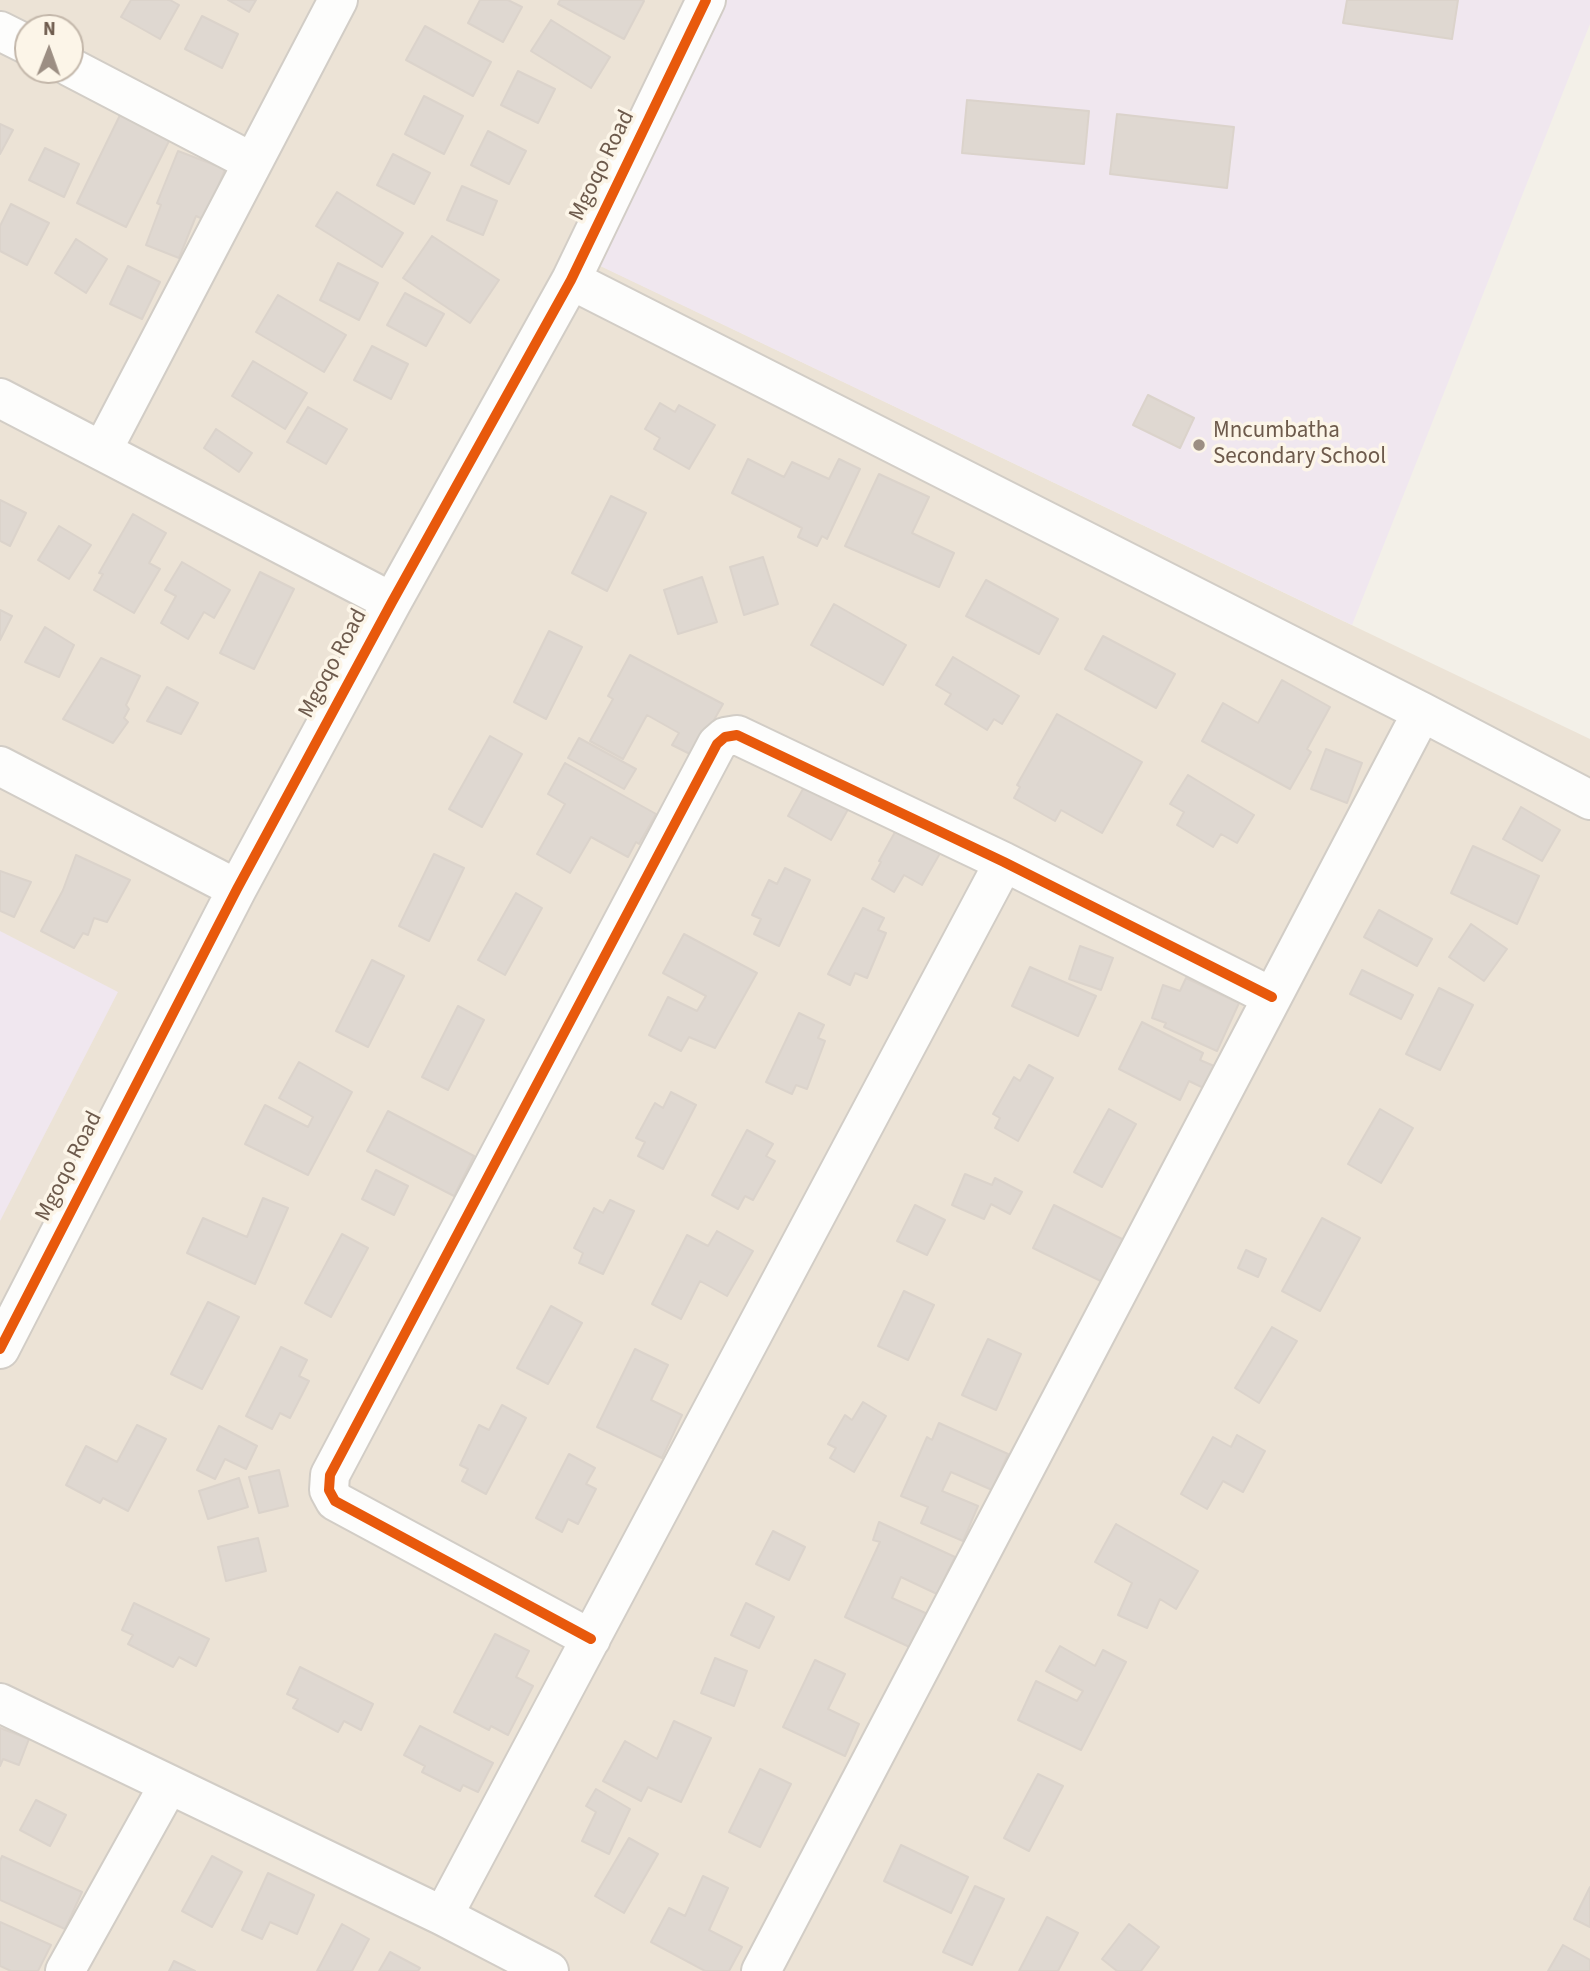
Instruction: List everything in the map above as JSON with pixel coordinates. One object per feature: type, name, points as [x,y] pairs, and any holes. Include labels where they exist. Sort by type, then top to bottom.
[{"type":"street","points":[[102,451],[338,0]]},
{"type":"street","name":"Mgoqo Road","points":[[0,1349],[237,889],[392,602],[571,280],[706,0]]},
{"type":"street","points":[[84,74],[252,162]]},
{"type":"street","points":[[571,280],[1590,800]]},
{"type":"street","points":[[0,398],[392,602]]},
{"type":"street","points":[[761,1971],[1422,712]]},
{"type":"street","points":[[591,1639],[335,1501],[329,1490],[330,1475],[717,744],[725,737],[737,735],[1004,863],[1272,997]]},
{"type":"street","points":[[0,766],[237,889]]},
{"type":"street","points":[[443,1916],[1004,863]]},
{"type":"street","points":[[0,1703],[443,1916],[549,1971]]},
{"type":"street","points":[[65,1971],[168,1786]]},
{"type":"shaded area","points":[[0,0],[727,0],[597,264],[1590,739],[1590,1971],[0,1971]]},
{"type":"shaded area","name":"Mncumbatha Secondary School","points":[[727,0],[1590,0],[1590,24],[1352,625],[596,264]]},
{"type":"shaded area","points":[[0,931],[118,992],[0,1221]]},
{"type":"building","points":[[131,0],[170,0],[179,5],[160,39],[121,17]]},
{"type":"building","points":[[228,0],[256,0],[249,12]]},
{"type":"building","points":[[480,0],[508,0],[522,7],[503,42],[468,23]]},
{"type":"building","points":[[560,0],[644,1],[624,39],[558,4]]},
{"type":"building","points":[[1347,0],[1458,0],[1452,39],[1343,23]]},
{"type":"building","points":[[202,16],[238,34],[222,68],[185,49]]},
{"type":"building","points":[[551,20],[610,57],[591,88],[531,51]]},
{"type":"building","points":[[425,26],[491,62],[473,96],[406,60]]},
{"type":"building","points":[[518,71],[555,89],[538,123],[501,105]]},
{"type":"building","points":[[424,96],[463,116],[444,154],[405,134]]},
{"type":"building","points":[[967,100],[1089,111],[1084,164],[962,153]]},
{"type":"building","points":[[122,111],[172,135],[126,227],[77,203]]},
{"type":"building","points":[[1117,114],[1234,127],[1227,188],[1110,174]]},
{"type":"building","points":[[0,124],[13,130],[0,154]]},
{"type":"building","points":[[488,131],[526,151],[509,184],[471,165]]},
{"type":"building","points":[[45,148],[79,164],[64,197],[29,180]]},
{"type":"building","points":[[178,151],[225,169],[205,220],[196,216],[179,258],[146,245],[161,205],[157,203]]},
{"type":"building","points":[[393,154],[430,173],[414,204],[377,185]]},
{"type":"building","points":[[462,186],[497,201],[483,235],[447,220]]},
{"type":"building","points":[[337,192],[403,233],[382,267],[316,226]]},
{"type":"building","points":[[11,204],[49,223],[27,265],[0,251],[0,226]]},
{"type":"building","points":[[432,236],[499,280],[470,323],[403,278]]},
{"type":"building","points":[[76,239],[107,259],[86,293],[55,273]]},
{"type":"building","points":[[338,263],[378,283],[359,320],[320,300]]},
{"type":"building","points":[[128,266],[160,282],[142,319],[110,304]]},
{"type":"building","points":[[405,293],[444,314],[426,346],[387,325]]},
{"type":"building","points":[[278,295],[346,335],[324,372],[256,332]]},
{"type":"building","points":[[372,346],[408,364],[391,399],[354,380]]},
{"type":"building","points":[[253,361],[307,393],[285,429],[232,396]]},
{"type":"building","points":[[1148,395],[1194,418],[1180,448],[1133,425]]},
{"type":"building","points":[[660,403],[675,412],[679,405],[715,425],[689,469],[654,449],[660,438],[645,429]]},
{"type":"building","points":[[308,407],[347,429],[326,464],[287,442]]},
{"type":"building","points":[[216,429],[252,453],[239,472],[204,448]]},
{"type":"building","points":[[748,459],[784,477],[792,462],[829,479],[839,459],[860,469],[827,539],[822,536],[817,546],[798,537],[802,528],[732,493]]},
{"type":"building","points":[[879,474],[929,497],[912,533],[954,553],[939,587],[845,546]]},
{"type":"building","points":[[611,496],[646,513],[607,591],[572,573]]},
{"type":"building","points":[[0,500],[26,513],[10,546],[0,541]]},
{"type":"building","points":[[133,514],[166,533],[149,563],[160,569],[134,613],[94,590],[103,574],[99,573]]},
{"type":"building","points":[[59,526],[91,545],[69,579],[38,560]]},
{"type":"building","points":[[763,557],[778,604],[744,615],[730,567]]},
{"type":"building","points":[[182,562],[230,590],[214,618],[204,612],[188,639],[161,623],[176,596],[165,590]]},
{"type":"building","points":[[260,572],[294,589],[254,669],[220,653]]},
{"type":"building","points":[[702,577],[717,622],[678,634],[664,590]]},
{"type":"building","points":[[986,580],[1058,619],[1039,654],[966,616]]},
{"type":"building","points":[[834,604],[906,645],[883,685],[811,645]]},
{"type":"building","points":[[0,610],[12,616],[0,640]]},
{"type":"building","points":[[45,627],[74,645],[59,677],[25,662]]},
{"type":"building","points":[[549,631],[582,647],[546,719],[514,702]]},
{"type":"building","points":[[1103,636],[1175,674],[1156,708],[1085,669]]},
{"type":"building","points":[[630,655],[723,704],[692,755],[672,745],[679,733],[647,715],[623,759],[590,741],[613,699],[608,696]]},
{"type":"building","points":[[953,657],[1019,696],[1002,724],[994,719],[987,730],[945,704],[951,694],[936,685]]},
{"type":"building","points":[[101,658],[140,676],[126,705],[129,709],[124,718],[128,722],[113,743],[63,719]]},
{"type":"building","points":[[1282,680],[1330,707],[1307,749],[1311,752],[1290,789],[1202,741],[1223,703],[1258,723]]},
{"type":"building","points":[[167,687],[198,703],[181,734],[147,721]]},
{"type":"building","points":[[1057,714],[1142,762],[1102,833],[1061,810],[1055,821],[1014,798],[1020,787],[1017,785]]},
{"type":"building","points":[[490,736],[522,754],[482,827],[449,809]]},
{"type":"building","points":[[579,738],[636,769],[624,789],[568,758]]},
{"type":"building","points":[[1326,749],[1362,763],[1347,803],[1311,789]]},
{"type":"building","points":[[565,763],[656,814],[639,844],[636,842],[628,857],[591,837],[570,873],[537,854],[565,804],[548,794]]},
{"type":"building","points":[[1188,775],[1254,815],[1237,843],[1221,834],[1213,847],[1177,825],[1184,812],[1170,804]]},
{"type":"building","points":[[808,780],[851,804],[831,840],[788,816]]},
{"type":"building","points":[[1521,807],[1560,830],[1542,861],[1503,839]]},
{"type":"building","points":[[900,823],[943,848],[922,885],[904,875],[894,892],[872,879]]},
{"type":"building","points":[[1473,846],[1539,876],[1517,924],[1451,893]]},
{"type":"building","points":[[434,854],[464,868],[429,941],[399,926]]},
{"type":"building","points":[[76,855],[130,880],[107,922],[94,918],[88,935],[83,933],[74,948],[41,931],[63,890]]},
{"type":"building","points":[[785,868],[810,880],[779,946],[754,934],[761,919],[752,915],[769,880],[777,884]]},
{"type":"building","points":[[0,871],[31,882],[14,917],[0,911]]},
{"type":"building","points":[[516,893],[542,908],[505,975],[478,960]]},
{"type":"building","points":[[863,908],[884,918],[878,930],[886,933],[867,978],[855,973],[850,985],[828,974]]},
{"type":"building","points":[[1379,910],[1432,939],[1417,966],[1364,937]]},
{"type":"building","points":[[1471,924],[1507,949],[1484,981],[1449,957]]},
{"type":"building","points":[[684,934],[757,973],[715,1048],[689,1037],[681,1051],[649,1035],[668,997],[697,1011],[706,996],[663,973]]},
{"type":"building","points":[[1080,946],[1113,958],[1101,990],[1069,979]]},
{"type":"building","points":[[372,960],[404,976],[368,1047],[336,1031]]},
{"type":"building","points":[[1030,967],[1096,996],[1078,1036],[1012,1006]]},
{"type":"building","points":[[1362,970],[1413,995],[1401,1019],[1350,994]]},
{"type":"building","points":[[1186,978],[1239,1003],[1217,1051],[1164,1027],[1166,1023],[1152,1018],[1163,985],[1180,991]]},
{"type":"building","points":[[1439,988],[1473,1005],[1440,1070],[1406,1054]]},
{"type":"building","points":[[458,1006],[484,1020],[448,1090],[422,1077]]},
{"type":"building","points":[[799,1013],[824,1025],[818,1038],[825,1041],[807,1089],[796,1085],[792,1094],[766,1082]]},
{"type":"building","points":[[1142,1022],[1203,1053],[1200,1060],[1221,1069],[1212,1092],[1189,1081],[1180,1100],[1119,1069]]},
{"type":"building","points":[[299,1062],[352,1092],[308,1175],[245,1144],[265,1105],[308,1127],[313,1117],[279,1098]]},
{"type":"building","points":[[1029,1065],[1053,1078],[1018,1141],[995,1128],[1000,1118],[993,1114],[1014,1077],[1020,1081]]},
{"type":"building","points":[[671,1092],[696,1105],[663,1169],[638,1156],[645,1142],[636,1138],[655,1103],[663,1108]]},
{"type":"building","points":[[1109,1109],[1136,1124],[1102,1187],[1074,1172]]},
{"type":"building","points":[[1380,1109],[1413,1128],[1381,1183],[1348,1164]]},
{"type":"building","points":[[388,1111],[474,1156],[454,1196],[367,1151]]},
{"type":"building","points":[[747,1130],[773,1144],[766,1156],[775,1161],[753,1200],[745,1196],[738,1209],[712,1195]]},
{"type":"building","points":[[376,1170],[408,1186],[394,1215],[362,1199]]},
{"type":"building","points":[[965,1174],[992,1185],[995,1178],[1022,1192],[1010,1214],[991,1204],[984,1219],[952,1205]]},
{"type":"building","points":[[263,1198],[288,1208],[255,1284],[187,1253],[203,1218],[247,1237]]},
{"type":"building","points":[[610,1200],[634,1211],[603,1274],[579,1263],[583,1253],[574,1248],[594,1208],[603,1213]]},
{"type":"building","points":[[915,1205],[945,1220],[927,1255],[897,1241]]},
{"type":"building","points":[[1054,1205],[1132,1244],[1111,1286],[1033,1248]]},
{"type":"building","points":[[1322,1218],[1360,1238],[1320,1311],[1282,1291]]},
{"type":"building","points":[[717,1231],[753,1251],[727,1296],[700,1281],[681,1319],[652,1304],[687,1235],[708,1246]]},
{"type":"building","points":[[342,1234],[368,1248],[331,1317],[305,1303]]},
{"type":"building","points":[[1246,1250],[1266,1259],[1258,1277],[1238,1268]]},
{"type":"building","points":[[904,1291],[934,1305],[908,1360],[878,1346]]},
{"type":"building","points":[[208,1302],[239,1317],[202,1389],[171,1374]]},
{"type":"building","points":[[551,1306],[582,1323],[548,1384],[517,1368]]},
{"type":"building","points":[[1272,1327],[1297,1341],[1259,1403],[1235,1388]]},
{"type":"building","points":[[988,1339],[1021,1354],[996,1410],[962,1395]]},
{"type":"building","points":[[281,1347],[307,1360],[299,1376],[309,1381],[290,1418],[280,1413],[272,1429],[246,1416]]},
{"type":"building","points":[[635,1349],[668,1365],[651,1400],[682,1415],[662,1458],[597,1427]]},
{"type":"building","points":[[863,1402],[886,1416],[854,1472],[830,1458],[836,1448],[828,1444],[845,1415],[852,1420]]},
{"type":"building","points":[[502,1405],[526,1418],[486,1494],[462,1481],[468,1469],[460,1465],[479,1425],[489,1430]]},
{"type":"building","points":[[939,1423],[1008,1454],[992,1490],[951,1472],[942,1491],[978,1506],[963,1541],[921,1523],[928,1507],[901,1496],[927,1437],[932,1440]]},
{"type":"building","points":[[137,1425],[166,1439],[128,1511],[103,1498],[100,1503],[66,1485],[86,1446],[117,1462]]},
{"type":"building","points":[[219,1426],[257,1446],[246,1469],[225,1459],[215,1479],[197,1470]]},
{"type":"building","points":[[1237,1435],[1265,1451],[1243,1492],[1223,1481],[1207,1509],[1181,1494],[1213,1437],[1231,1447]]},
{"type":"building","points":[[569,1454],[595,1468],[586,1484],[596,1489],[578,1524],[568,1519],[562,1532],[536,1518]]},
{"type":"building","points":[[279,1470],[288,1506],[259,1513],[249,1477]]},
{"type":"building","points":[[239,1478],[248,1507],[208,1519],[199,1491]]},
{"type":"building","points":[[879,1522],[955,1557],[937,1594],[901,1577],[892,1598],[932,1616],[916,1650],[845,1617],[880,1542],[873,1540]]},
{"type":"building","points":[[1116,1524],[1198,1571],[1176,1609],[1160,1599],[1147,1628],[1118,1615],[1132,1583],[1095,1562]]},
{"type":"building","points":[[773,1531],[805,1547],[789,1580],[756,1564]]},
{"type":"building","points":[[258,1538],[266,1571],[226,1581],[218,1547]]},
{"type":"building","points":[[134,1603],[209,1639],[196,1666],[179,1657],[173,1667],[128,1644],[133,1635],[122,1630]]},
{"type":"building","points":[[746,1603],[774,1617],[759,1648],[731,1635]]},
{"type":"building","points":[[495,1634],[529,1651],[516,1677],[533,1686],[508,1735],[491,1726],[489,1730],[454,1712]]},
{"type":"building","points":[[1060,1646],[1095,1666],[1103,1650],[1126,1662],[1081,1750],[1018,1720],[1036,1681],[1077,1701],[1083,1691],[1046,1671]]},
{"type":"building","points":[[715,1658],[747,1671],[734,1706],[701,1693]]},
{"type":"building","points":[[815,1660],[845,1674],[828,1709],[859,1724],[845,1756],[783,1727]]},
{"type":"building","points":[[300,1667],[373,1704],[361,1730],[344,1721],[338,1732],[293,1708],[298,1699],[287,1694]]},
{"type":"building","points":[[674,1721],[711,1738],[681,1802],[648,1787],[641,1801],[603,1781],[625,1741],[657,1759]]},
{"type":"building","points":[[420,1726],[493,1763],[478,1792],[463,1785],[460,1791],[422,1772],[425,1766],[404,1755]]},
{"type":"building","points":[[0,1728],[29,1739],[19,1765],[3,1759],[0,1766]]},
{"type":"building","points":[[760,1769],[791,1784],[760,1847],[729,1832]]},
{"type":"building","points":[[1038,1774],[1063,1786],[1029,1851],[1004,1838]]},
{"type":"building","points":[[596,1789],[630,1809],[609,1854],[582,1841],[596,1812],[586,1806]]},
{"type":"building","points":[[36,1800],[66,1815],[50,1846],[20,1830]]},
{"type":"building","points":[[629,1838],[658,1854],[624,1913],[595,1896]]},
{"type":"building","points":[[901,1845],[968,1877],[951,1913],[884,1881]]},
{"type":"building","points":[[2,1856],[82,1892],[65,1929],[0,1900]]},
{"type":"building","points":[[212,1856],[242,1872],[212,1927],[182,1911]]},
{"type":"building","points":[[268,1873],[314,1895],[297,1934],[270,1922],[262,1939],[242,1930]]},
{"type":"building","points":[[703,1876],[728,1888],[709,1930],[742,1947],[729,1971],[705,1971],[651,1942],[669,1908],[685,1916]]},
{"type":"building","points":[[975,1886],[1004,1899],[972,1965],[943,1952]]},
{"type":"building","points":[[1590,1887],[1590,1927],[1574,1919]]},
{"type":"building","points":[[1047,1917],[1078,1933],[1058,1971],[1019,1971]]},
{"type":"building","points":[[0,1922],[51,1945],[38,1971],[11,1971],[0,1966]]},
{"type":"building","points":[[342,1924],[369,1939],[352,1971],[317,1971]]},
{"type":"building","points":[[1129,1924],[1159,1947],[1141,1971],[1117,1971],[1102,1959]]},
{"type":"building","points":[[1563,1945],[1590,1960],[1590,1971],[1548,1971]]},
{"type":"building","points":[[390,1952],[420,1968],[418,1971],[379,1971]]},
{"type":"building","points":[[174,1961],[195,1971],[169,1971]]},
{"type":"cycle path","points":[[0,1349],[237,889],[392,602],[571,280],[706,0]]},
{"type":"cycle path","points":[[591,1639],[335,1501],[329,1490],[330,1475],[717,744],[725,737],[737,735],[1004,862],[1272,997]]},
{"type":"place","name":"Mncumbatha Secondary School","points":[[1199,445]]}]
